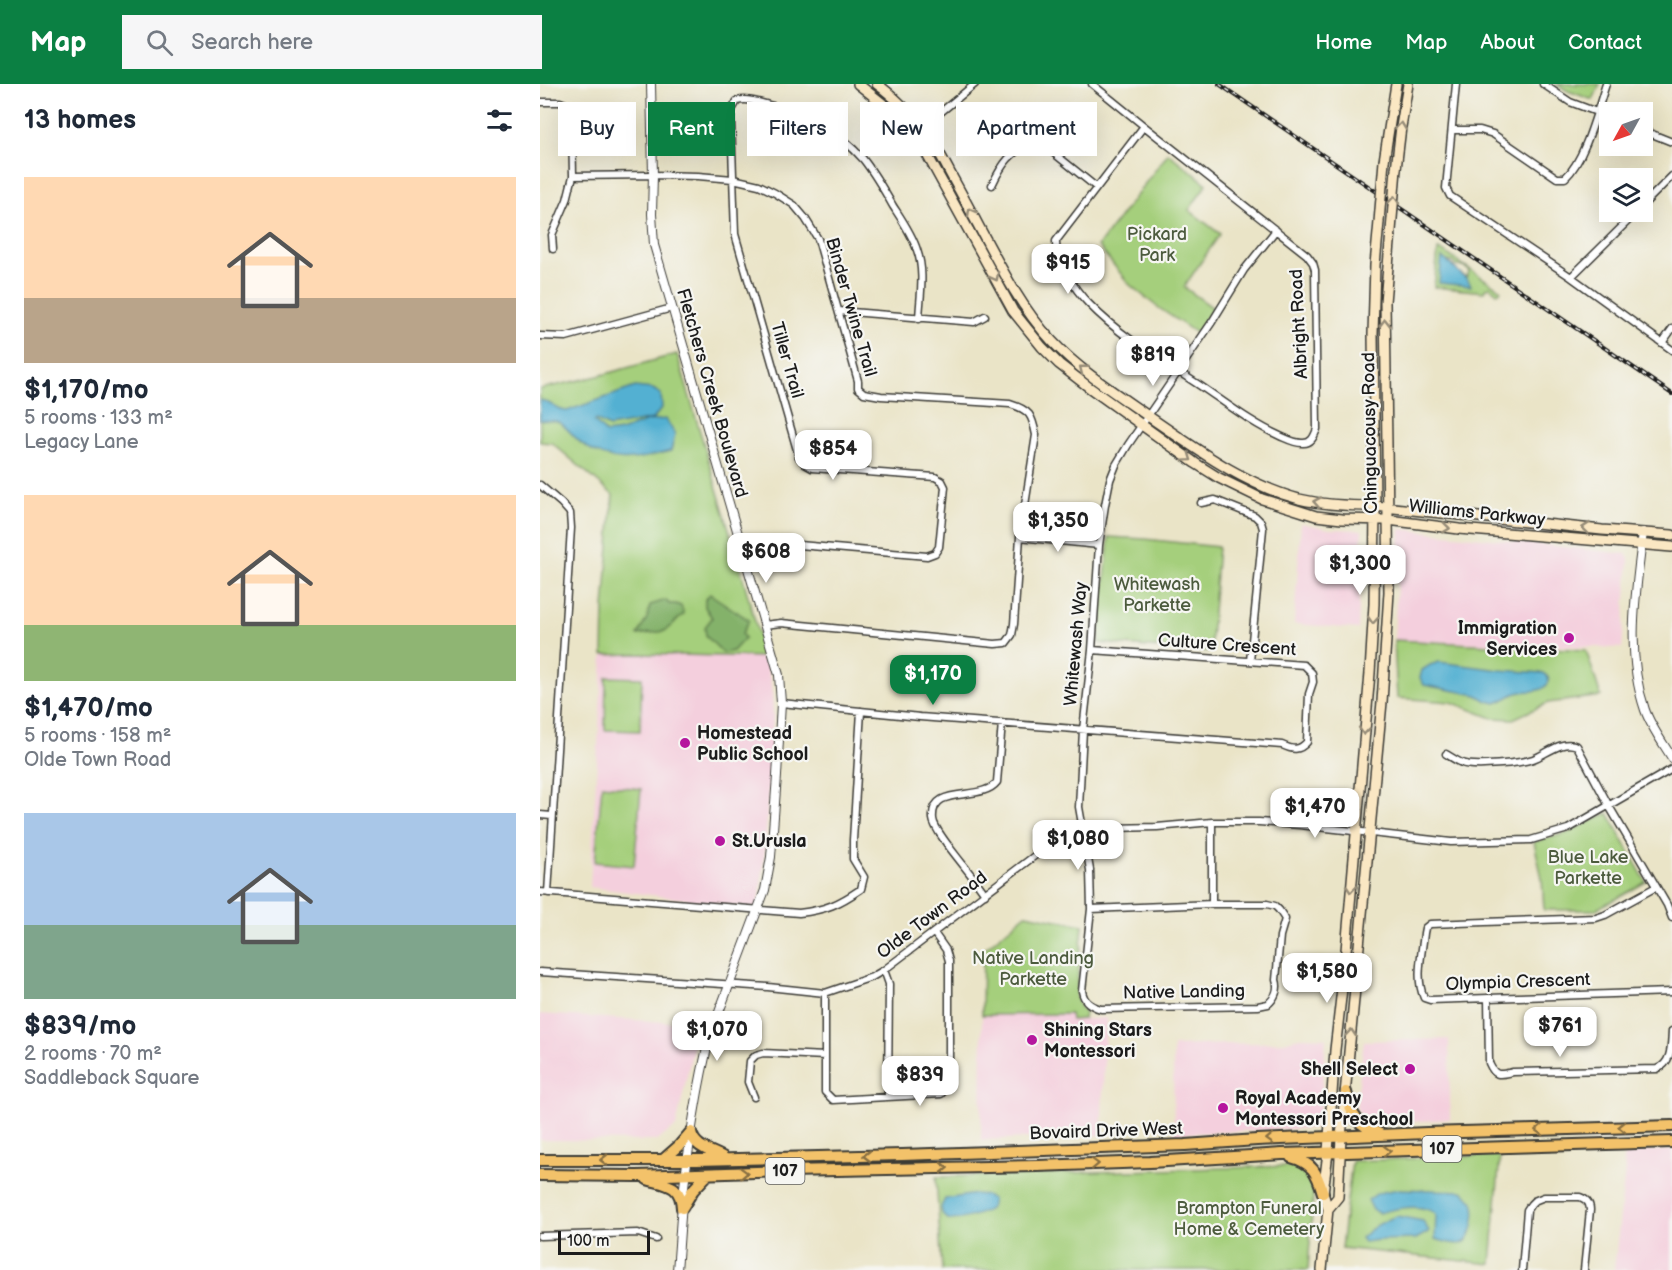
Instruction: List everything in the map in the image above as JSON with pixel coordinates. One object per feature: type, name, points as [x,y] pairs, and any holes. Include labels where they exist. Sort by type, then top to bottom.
[{"type":"main road","name":"Williams Parkway","points":[[858,84],[881,102]]},
{"type":"main road","name":"Williams Parkway","points":[[877,84],[897,102]]},
{"type":"main road","name":"Chinguacousy Road","points":[[1322,1270],[1328,1209],[1323,1193],[1345,962],[1373,615],[1375,265],[1384,161],[1396,84]]},
{"type":"main road","name":"Chinguacousy Road","points":[[1328,1209],[1338,1197],[1341,1137],[1388,618],[1385,302],[1396,169],[1408,84]]},
{"type":"main road","name":"Williams Parkway","points":[[928,156],[1013,311],[1042,347],[1059,364],[1141,425],[1220,478],[1262,499],[1316,516],[1388,520],[1459,529],[1672,547]]},
{"type":"main road","name":"Williams Parkway","points":[[940,156],[1012,287],[1038,326],[1067,356],[1097,380],[1220,464],[1245,478],[1297,499],[1321,504],[1388,507],[1602,530],[1672,535]]},
{"type":"main road","points":[[1346,1092],[1349,1108],[1357,1120],[1365,1127],[1383,1135]]},
{"type":"main road","name":"Bovaird Drive West","points":[[540,1160],[727,1160],[1672,1126]]},
{"type":"main road","points":[[691,1132],[693,1140],[698,1144],[727,1160]]},
{"type":"main road","points":[[663,1160],[675,1151],[691,1132]]},
{"type":"main road","name":"Bovaird Drive West","points":[[540,1175],[637,1176],[1150,1162],[1328,1152],[1672,1142]]},
{"type":"main road","points":[[1149,1146],[1150,1162]]},
{"type":"main road","points":[[1282,1154],[1306,1163],[1318,1175],[1323,1193]]},
{"type":"main road","points":[[682,1208],[693,1190],[708,1174]]},
{"type":"main road","points":[[637,1176],[673,1188],[680,1194],[682,1208]]},
{"type":"street","name":"Fletchers Creek Boulevard","points":[[651,84],[654,245],[779,675],[781,703],[771,857],[765,890],[710,1036],[687,1160],[677,1270]]},
{"type":"street","points":[[944,110],[975,84]]},
{"type":"street","name":"Albright Road","points":[[1092,84],[1307,255],[1313,263],[1315,270],[1317,429],[1311,441],[1305,444],[1294,442],[1254,423],[1178,372]]},
{"type":"street","points":[[1456,84],[1446,188],[1450,196],[1570,277],[1672,350]]},
{"type":"street","points":[[1542,84],[1559,96],[1599,113]]},
{"type":"street","points":[[1452,130],[1480,130],[1493,134],[1557,177],[1565,178],[1572,171],[1583,150],[1606,84]]},
{"type":"street","points":[[733,179],[731,118],[737,101],[747,99],[780,107],[808,118],[838,136],[863,160],[908,231],[917,250],[921,267],[919,319]]},
{"type":"street","points":[[540,102],[560,102],[565,104],[570,111],[573,176],[567,200],[552,235],[553,249]]},
{"type":"street","points":[[1144,126],[1056,240],[1057,256],[1087,302],[1107,321],[1178,372]]},
{"type":"street","points":[[1653,134],[1672,142]]},
{"type":"street","points":[[992,185],[1005,161],[1032,140],[1045,146],[1096,187]]},
{"type":"street","name":"Binder Twine Trail","points":[[573,176],[698,176],[733,179],[759,185],[775,193],[794,205],[806,218],[818,239],[858,381],[858,388],[864,393],[881,396],[1010,404],[1024,408],[1033,419],[1036,435],[1020,537],[1014,624],[1012,635],[1006,643],[995,644],[781,623],[764,625]]},
{"type":"street","points":[[1653,195],[1672,176]]},
{"type":"street","name":"Tiller Trail","points":[[733,179],[735,234],[799,457],[812,468],[935,477],[942,481],[945,487],[939,547],[935,553],[927,556],[776,543],[743,551]]},
{"type":"street","points":[[1570,277],[1626,222]]},
{"type":"street","name":"Whitewash Way","points":[[1084,831],[1079,807],[1083,730],[1092,650],[1099,545],[1110,480],[1116,465],[1141,425],[1212,322],[1244,270],[1276,230]]},
{"type":"street","points":[[540,336],[566,337],[672,308]]},
{"type":"street","points":[[839,311],[974,322],[985,316]]},
{"type":"street","points":[[1662,343],[1672,329]]},
{"type":"street","points":[[540,485],[570,513],[571,528],[548,893]]},
{"type":"street","points":[[1201,504],[1215,500],[1255,516],[1261,522],[1263,529],[1250,661]]},
{"type":"street","points":[[1642,532],[1633,623],[1632,644],[1635,673],[1646,712],[1672,758]]},
{"type":"street","points":[[1020,537],[1099,545]]},
{"type":"street","name":"Culture Crescent","points":[[781,703],[1282,745],[1296,750],[1307,742],[1313,682],[1312,673],[1304,665],[1092,650]]},
{"type":"street","points":[[540,892],[799,914],[821,911],[842,902],[861,889],[864,877],[854,859],[853,840],[861,711]]},
{"type":"street","points":[[985,894],[933,825],[933,808],[941,799],[948,796],[985,792],[993,787],[997,782],[1002,723]]},
{"type":"street","points":[[1446,754],[1464,764],[1513,764],[1533,759],[1565,744],[1571,743],[1577,746],[1667,905],[1672,918]]},
{"type":"street","name":"Olde Town Road","points":[[540,972],[825,993],[872,977],[884,970],[1037,854],[1063,838],[1084,831],[1212,822],[1259,822],[1457,842],[1531,840],[1568,829],[1672,770]]},
{"type":"street","points":[[540,815],[552,816]]},
{"type":"street","points":[[1212,822],[1212,904]]},
{"type":"street","name":"Native Landing","points":[[1084,831],[1090,870],[1091,909],[1082,991],[1085,999],[1094,1008],[1257,1006],[1268,1004],[1278,989],[1276,980],[1280,936],[1285,919],[1275,906],[1212,904],[1091,909]]},
{"type":"street","name":"Olympia Crescent","points":[[1656,887],[1596,918],[1430,924],[1425,928],[1419,977],[1420,989],[1424,998],[1430,1000],[1672,992]]},
{"type":"street","points":[[825,993],[825,1092],[832,1100],[941,1094],[949,1085],[949,961],[946,950],[934,933]]},
{"type":"street","points":[[884,970],[889,984],[888,1096]]},
{"type":"street","points":[[1488,998],[1490,1063],[1496,1074],[1657,1070],[1667,1063],[1672,1031]]},
{"type":"street","points":[[754,1097],[748,1082],[750,1060],[756,1055],[763,1053],[825,1056]]},
{"type":"street","points":[[1522,1270],[1527,1210],[1534,1201],[1544,1197],[1580,1197],[1590,1204],[1584,1270]]},
{"type":"street","points":[[540,1236],[638,1233],[656,1239]]},
{"type":"shaded area","points":[[1301,523],[1329,529],[1362,530],[1358,629],[1294,624]]},
{"type":"shaded area","points":[[1400,529],[1626,554],[1629,559],[1622,648],[1394,640]]},
{"type":"shaded area","points":[[603,655],[765,657],[772,689],[773,716],[765,851],[758,909],[590,887]]},
{"type":"shaded area","points":[[540,1014],[698,1024],[676,1127],[656,1141],[540,1140]]},
{"type":"shaded area","points":[[1071,1014],[1072,1020],[1106,1018],[1101,1135],[981,1140],[982,1015]]},
{"type":"shaded area","points":[[1302,1037],[1326,1038],[1319,1123],[1313,1128],[1174,1134],[1173,1046],[1284,1042]]},
{"type":"shaded area","points":[[1449,1039],[1450,1119],[1373,1123],[1363,1117],[1356,1108],[1364,1041]]},
{"type":"shaded area","points":[[1672,1150],[1672,1270],[1614,1270],[1625,1171],[1623,1152]]},
{"type":"green space","points":[[1556,84],[1600,84],[1593,100]]},
{"type":"green space","name":"Pickard Park","points":[[1168,153],[1207,184],[1189,210],[1220,234],[1184,287],[1213,308],[1196,333],[1130,285],[1098,246]]},
{"type":"green space","points":[[1438,250],[1441,250],[1501,290],[1497,293],[1490,287],[1484,292],[1434,287]],"holes":[[[1446,261],[1453,262],[1456,266],[1463,266],[1469,271],[1467,277],[1457,272],[1440,283],[1441,265],[1454,267]]]},
{"type":"green space","points":[[677,354],[765,657],[603,655],[604,608],[613,495],[552,443],[540,442],[540,389]]},
{"type":"green space","name":"Whitewash Parkette","points":[[1109,537],[1218,547],[1210,652],[1099,643]]},
{"type":"green space","points":[[710,594],[749,620],[742,634],[745,638],[733,651],[723,653],[706,636],[705,627],[712,618],[705,607],[705,599]]},
{"type":"green space","points":[[666,600],[669,604],[681,606],[684,614],[665,631],[638,635],[647,618],[650,605]]},
{"type":"green space","points":[[1394,640],[1586,650],[1601,696],[1548,703],[1513,719],[1492,718],[1451,702],[1397,698]]},
{"type":"green space","points":[[606,677],[642,678],[640,731],[605,730]]},
{"type":"green space","points":[[602,785],[641,789],[634,866],[595,862]]},
{"type":"green space","name":"Blue Lake Parkette","points":[[1608,813],[1646,882],[1594,910],[1544,910],[1542,878],[1534,842],[1567,833]]},
{"type":"green space","name":"Native Landing Parkette","points":[[1026,914],[1083,925],[1076,997],[1085,1013],[1084,1019],[1071,1020],[1070,1014],[982,1015],[983,950]]},
{"type":"green space","points":[[1500,1155],[1491,1264],[1341,1248],[1352,1161]]},
{"type":"green space","name":"Brampton Funeral Home & Cemetery","points":[[1293,1166],[1306,1172],[1314,1183],[1308,1270],[942,1270],[936,1177]]},
{"type":"water","points":[[1442,257],[1468,280],[1471,286],[1439,283]]},
{"type":"water","points":[[635,387],[653,389],[661,394],[662,408],[653,419],[609,427],[594,421],[606,433],[621,431],[647,421],[666,419],[675,434],[671,451],[635,459],[615,459],[604,456],[582,444],[559,422],[540,420],[540,400],[567,411]]},
{"type":"water","points":[[1439,662],[1544,673],[1549,682],[1542,689],[1519,692],[1496,703],[1477,695],[1424,685],[1420,678],[1422,670]]},
{"type":"water","points":[[1399,1189],[1463,1191],[1473,1202],[1475,1212],[1469,1236],[1463,1243],[1456,1244],[1435,1239],[1436,1214],[1423,1208],[1378,1213],[1373,1210],[1368,1200],[1378,1193]]},
{"type":"water","points":[[976,1194],[992,1199],[990,1208],[982,1213],[952,1220],[943,1216],[941,1207],[945,1199]]},
{"type":"water","points":[[1397,1216],[1423,1221],[1429,1231],[1416,1239],[1364,1242],[1361,1238],[1378,1225]]},
{"type":"railway","points":[[1219,84],[1672,394]]},
{"type":"place","name":"Immigration Services","points":[[1569,638]]},
{"type":"place","name":"Homestead Public School","points":[[685,743]]},
{"type":"place","name":"St.Urusla","points":[[720,841]]},
{"type":"place","name":"Shining Stars Montessori","points":[[1032,1040]]},
{"type":"place","name":"Shell Select","points":[[1410,1069]]},
{"type":"place","name":"Royal Academy Montessori Preschool","points":[[1223,1108]]}]
